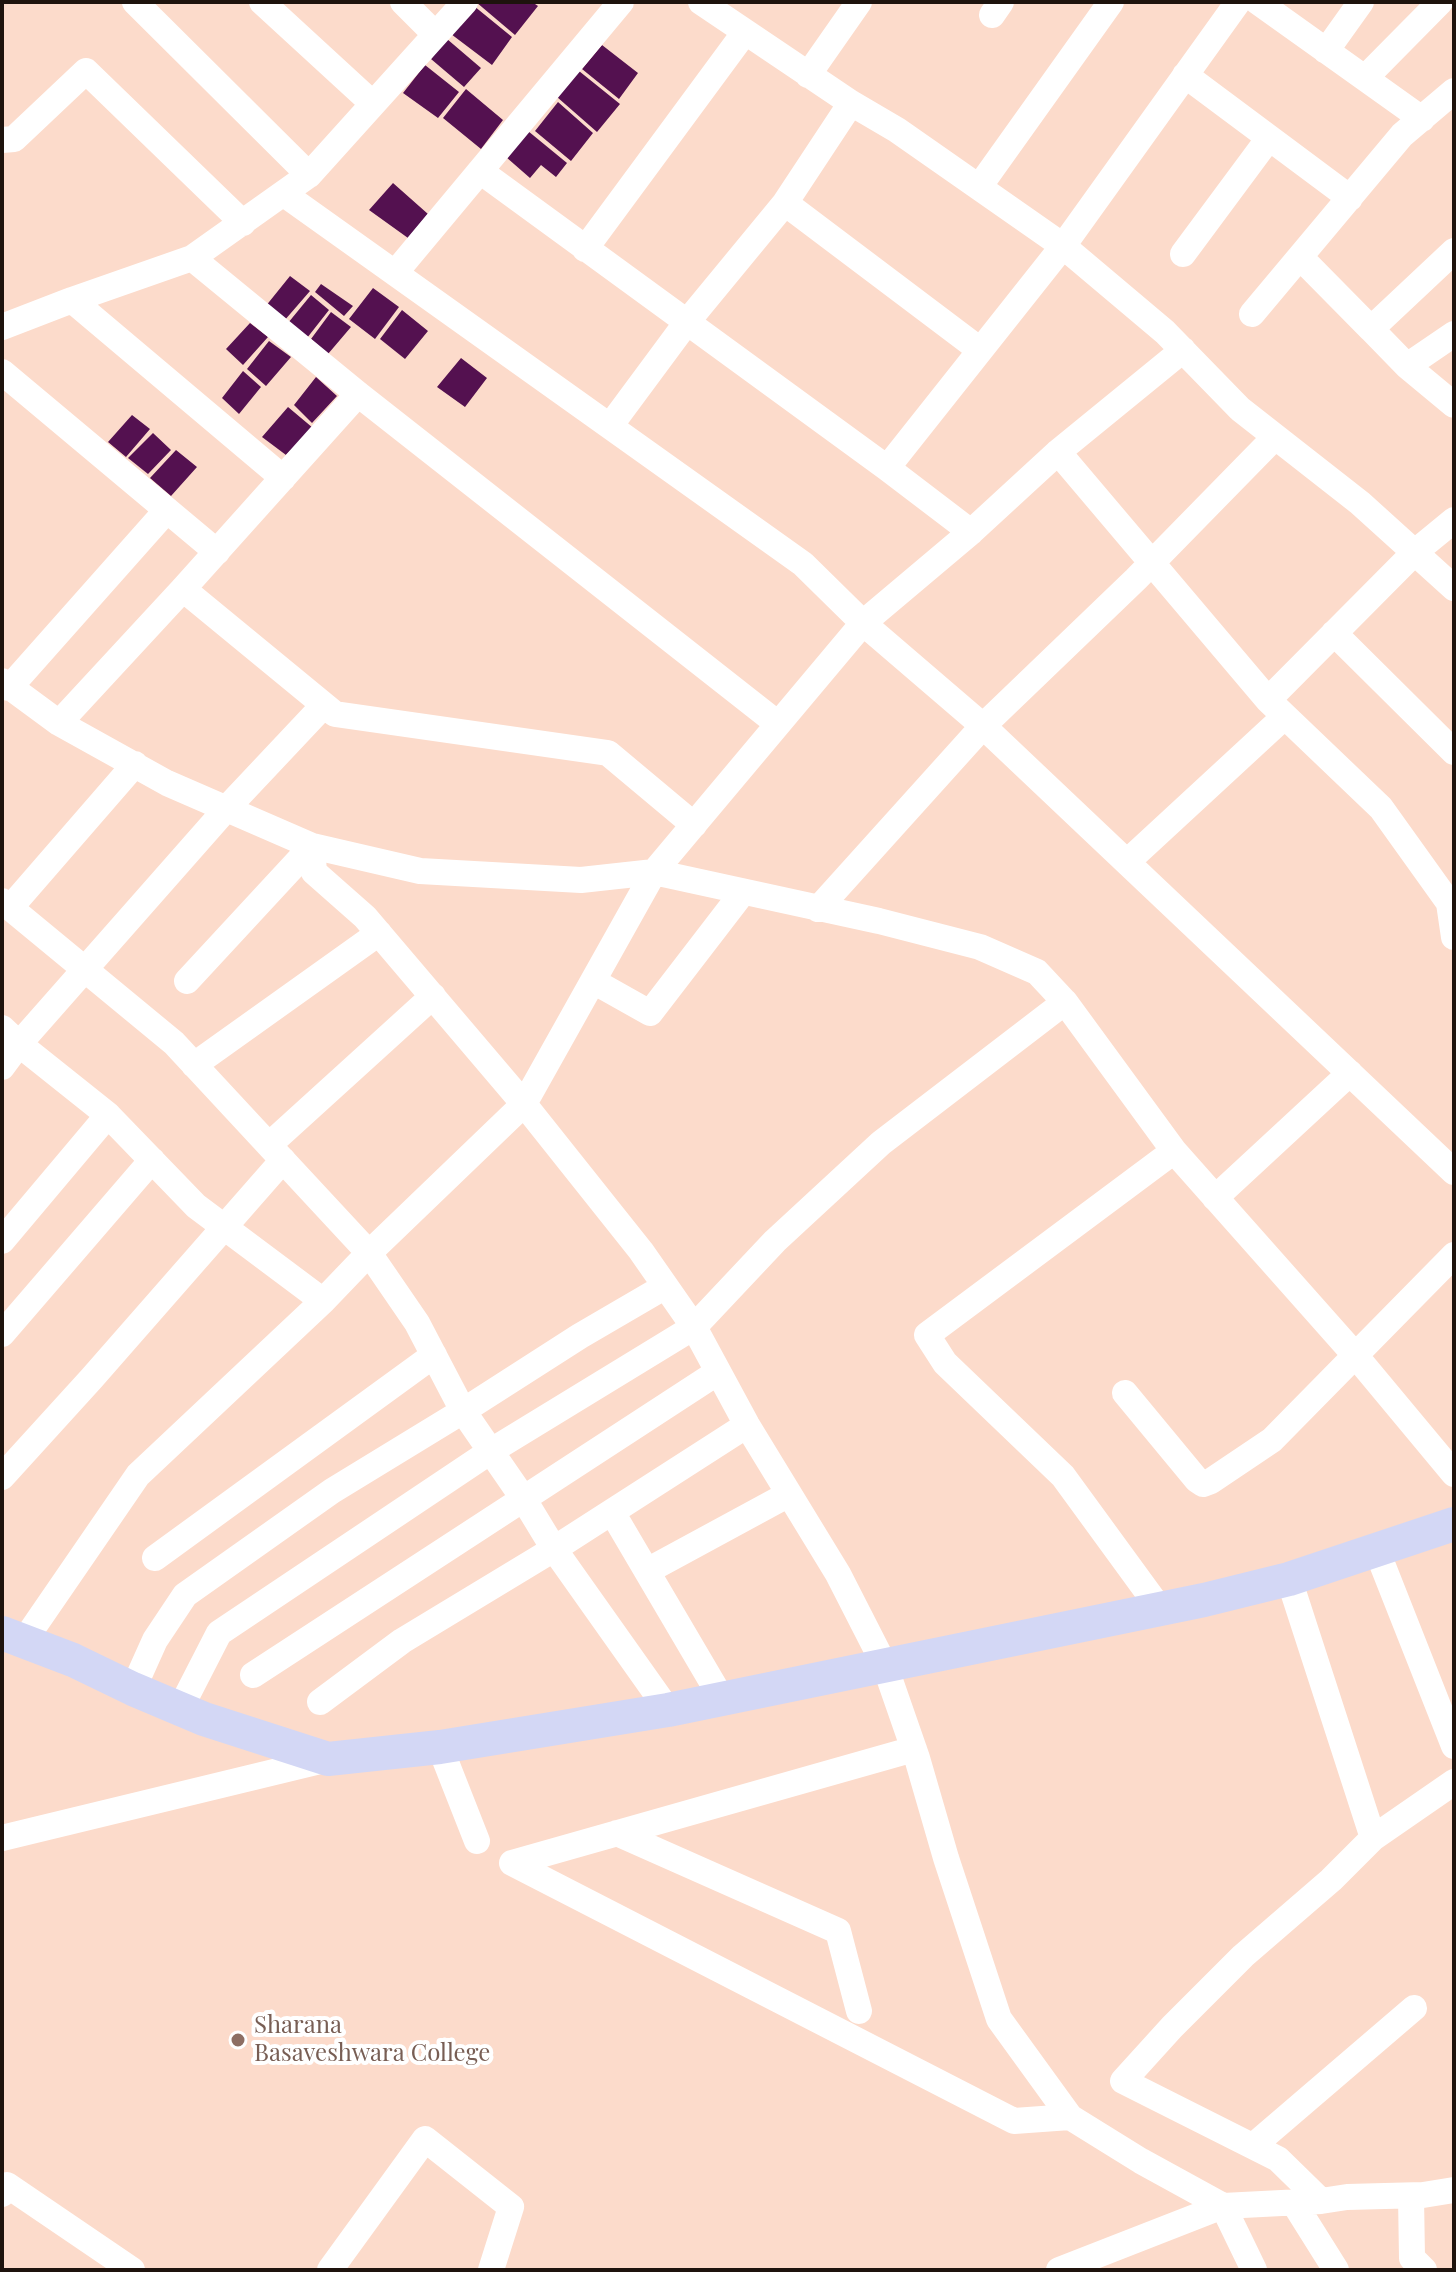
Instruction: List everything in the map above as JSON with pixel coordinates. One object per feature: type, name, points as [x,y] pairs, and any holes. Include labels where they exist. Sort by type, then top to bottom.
[{"type":"main road","points":[[13,1637],[73,1660],[204,1719],[328,1759],[440,1747],[668,1710],[1160,1609],[1289,1579],[1454,1524]]},
{"type":"street","points":[[135,2],[309,175]]},
{"type":"street","points":[[262,2],[372,103]]},
{"type":"street","points":[[403,2],[435,34]]},
{"type":"street","points":[[2,327],[192,258],[243,223],[309,175],[465,2]]},
{"type":"street","points":[[395,273],[621,2]]},
{"type":"street","points":[[808,75],[859,2]]},
{"type":"street","points":[[979,187],[1111,2]]},
{"type":"street","points":[[887,468],[1063,246],[1238,2]]},
{"type":"street","points":[[1258,2],[1422,119]]},
{"type":"street","points":[[1326,51],[1361,2]]},
{"type":"street","points":[[1365,78],[1440,2]]},
{"type":"street","points":[[713,6],[745,32],[897,130],[1063,246],[1165,332],[1240,409],[1360,503],[1454,588]]},
{"type":"street","points":[[585,249],[745,32]]},
{"type":"street","points":[[2,140],[14,139],[86,71],[243,223]]},
{"type":"street","points":[[1185,75],[1350,198]]},
{"type":"street","points":[[1252,314],[1402,135],[1453,92]]},
{"type":"street","points":[[610,426],[687,322],[785,203],[851,103]]},
{"type":"street","points":[[1183,254],[1269,138]]},
{"type":"street","points":[[480,171],[971,532]]},
{"type":"street","points":[[284,194],[803,564],[863,623],[983,726],[1454,1172]]},
{"type":"street","points":[[785,203],[980,350]]},
{"type":"street","points":[[1371,329],[1454,251]]},
{"type":"street","points":[[1300,257],[1407,366],[1454,405]]},
{"type":"street","points":[[192,258],[358,394],[778,724]]},
{"type":"street","points":[[72,300],[283,478]]},
{"type":"street","points":[[1407,366],[1454,334]]},
{"type":"street","points":[[13,1637],[138,1475],[323,1301],[524,1104],[654,872],[863,623],[971,532],[1058,452],[1183,350]]},
{"type":"street","points":[[2,372],[217,552]]},
{"type":"street","points":[[59,723],[358,394]]},
{"type":"street","points":[[818,909],[983,726],[1153,562],[1275,437]]},
{"type":"street","points":[[1058,452],[1276,709],[1381,808],[1449,903],[1454,937]]},
{"type":"street","points":[[167,510],[6,685],[59,723],[167,783],[312,846],[420,871],[581,880],[654,872],[879,921],[980,947],[1037,972],[1065,1002],[1174,1151],[1355,1355],[1454,1474]]},
{"type":"street","points":[[1127,862],[1276,709],[1334,633],[1415,552],[1454,520]]},
{"type":"street","points":[[183,589],[335,714],[608,753],[694,825]]},
{"type":"street","points":[[1334,633],[1454,752]]},
{"type":"street","points":[[2,1067],[10,1036],[84,970],[227,808],[324,705]]},
{"type":"street","points":[[135,764],[6,904],[174,1043],[369,1253],[417,1323],[463,1411],[554,1549],[668,1710]]},
{"type":"street","points":[[312,846],[314,872],[365,917],[524,1104],[641,1251],[694,1327],[747,1425],[838,1574],[885,1666],[999,2019],[1070,2117],[1223,2206],[1254,2270]]},
{"type":"street","points":[[187,981],[312,846]]},
{"type":"street","points":[[593,981],[650,1013],[743,892]]},
{"type":"street","points":[[194,1065],[379,933]]},
{"type":"street","points":[[4,1470],[224,1227],[276,1152],[433,996]]},
{"type":"street","points":[[180,1709],[219,1633],[491,1451],[694,1327],[775,1241],[881,1143],[1065,1002]]},
{"type":"street","points":[[10,1036],[108,1115],[196,1206],[323,1301]]},
{"type":"street","points":[[1215,1198],[1350,1073]]},
{"type":"street","points":[[2,1241],[108,1115]]},
{"type":"street","points":[[1160,1609],[1063,1476],[945,1363],[927,1335],[1174,1151]]},
{"type":"street","points":[[2,1334],[152,1160]]},
{"type":"street","points":[[1125,1393],[1197,1480],[1203,1484],[1211,1481],[1272,1440],[1454,1255]]},
{"type":"street","points":[[133,1689],[155,1640],[185,1595],[332,1491],[664,1287]]},
{"type":"street","points":[[155,1558],[434,1355]]},
{"type":"street","points":[[253,1675],[718,1372]]},
{"type":"street","points":[[320,1702],[402,1641],[554,1549],[747,1425]]},
{"type":"street","points":[[647,1571],[789,1494]]},
{"type":"street","points":[[612,1512],[722,1699]]},
{"type":"street","points":[[1377,1551],[1454,1746]]},
{"type":"street","points":[[1289,1579],[1373,1838]]},
{"type":"street","points":[[440,1747],[477,1841]]},
{"type":"street","points":[[914,1749],[512,1863],[1014,2121],[1070,2117]]},
{"type":"street","points":[[2,1838],[328,1759]]},
{"type":"street","points":[[1321,2201],[1278,2159],[1123,2081],[1243,1956],[1331,1880],[1373,1838],[1454,1782]]},
{"type":"street","points":[[617,1833],[838,1931],[859,2011]]},
{"type":"street","points":[[1253,2146],[1414,2008]]},
{"type":"street","points":[[330,2270],[425,2139],[511,2207],[491,2270]]},
{"type":"street","points":[[2,2194],[7,2185],[132,2270]]},
{"type":"street","points":[[1059,2270],[1223,2206],[1347,2197],[1411,2196],[1454,2190]]},
{"type":"street","points":[[1411,2196],[1412,2258],[1424,2270]]},
{"type":"street","points":[[1294,2203],[1336,2270]]},
{"type":"building","points":[[476,2],[532,2],[538,6],[515,35]]},
{"type":"building","points":[[474,6],[512,37],[492,65],[451,34]]},
{"type":"building","points":[[447,39],[481,68],[464,87],[431,59]]},
{"type":"building","points":[[602,45],[638,73],[619,99],[582,69]]},
{"type":"building","points":[[425,65],[459,92],[438,118],[403,93]]},
{"type":"building","points":[[579,71],[620,104],[597,132],[557,97]]},
{"type":"building","points":[[466,89],[503,120],[481,149],[443,118]]},
{"type":"building","points":[[558,102],[593,133],[571,161],[535,131]]},
{"type":"building","points":[[528,131],[567,163],[556,177],[541,165],[530,178],[506,157]]},
{"type":"building","points":[[393,183],[428,214],[408,238],[369,210]]},
{"type":"building","points":[[290,276],[310,291],[284,321],[265,307]]},
{"type":"building","points":[[321,284],[353,306],[344,316],[315,292]]},
{"type":"building","points":[[373,288],[399,307],[375,339],[349,319]]},
{"type":"building","points":[[311,295],[329,310],[307,338],[288,323]]},
{"type":"building","points":[[402,310],[428,331],[405,359],[380,339]]},
{"type":"building","points":[[331,312],[351,327],[328,354],[311,339]]},
{"type":"building","points":[[250,323],[268,337],[243,365],[226,349]]},
{"type":"building","points":[[269,341],[291,357],[266,386],[247,369]]},
{"type":"building","points":[[461,358],[487,378],[465,407],[437,387]]},
{"type":"building","points":[[243,371],[261,387],[239,414],[222,398]]},
{"type":"building","points":[[316,377],[337,396],[312,423],[294,405]]},
{"type":"building","points":[[288,407],[313,428],[286,455],[262,437]]},
{"type":"building","points":[[132,415],[150,429],[126,457],[108,442]]},
{"type":"building","points":[[153,433],[171,450],[148,474],[128,458]]},
{"type":"building","points":[[176,450],[197,467],[171,496],[150,478]]},
{"type":"place","name":"Sharana Basaveshwara College","points":[[238,2040]]}]
